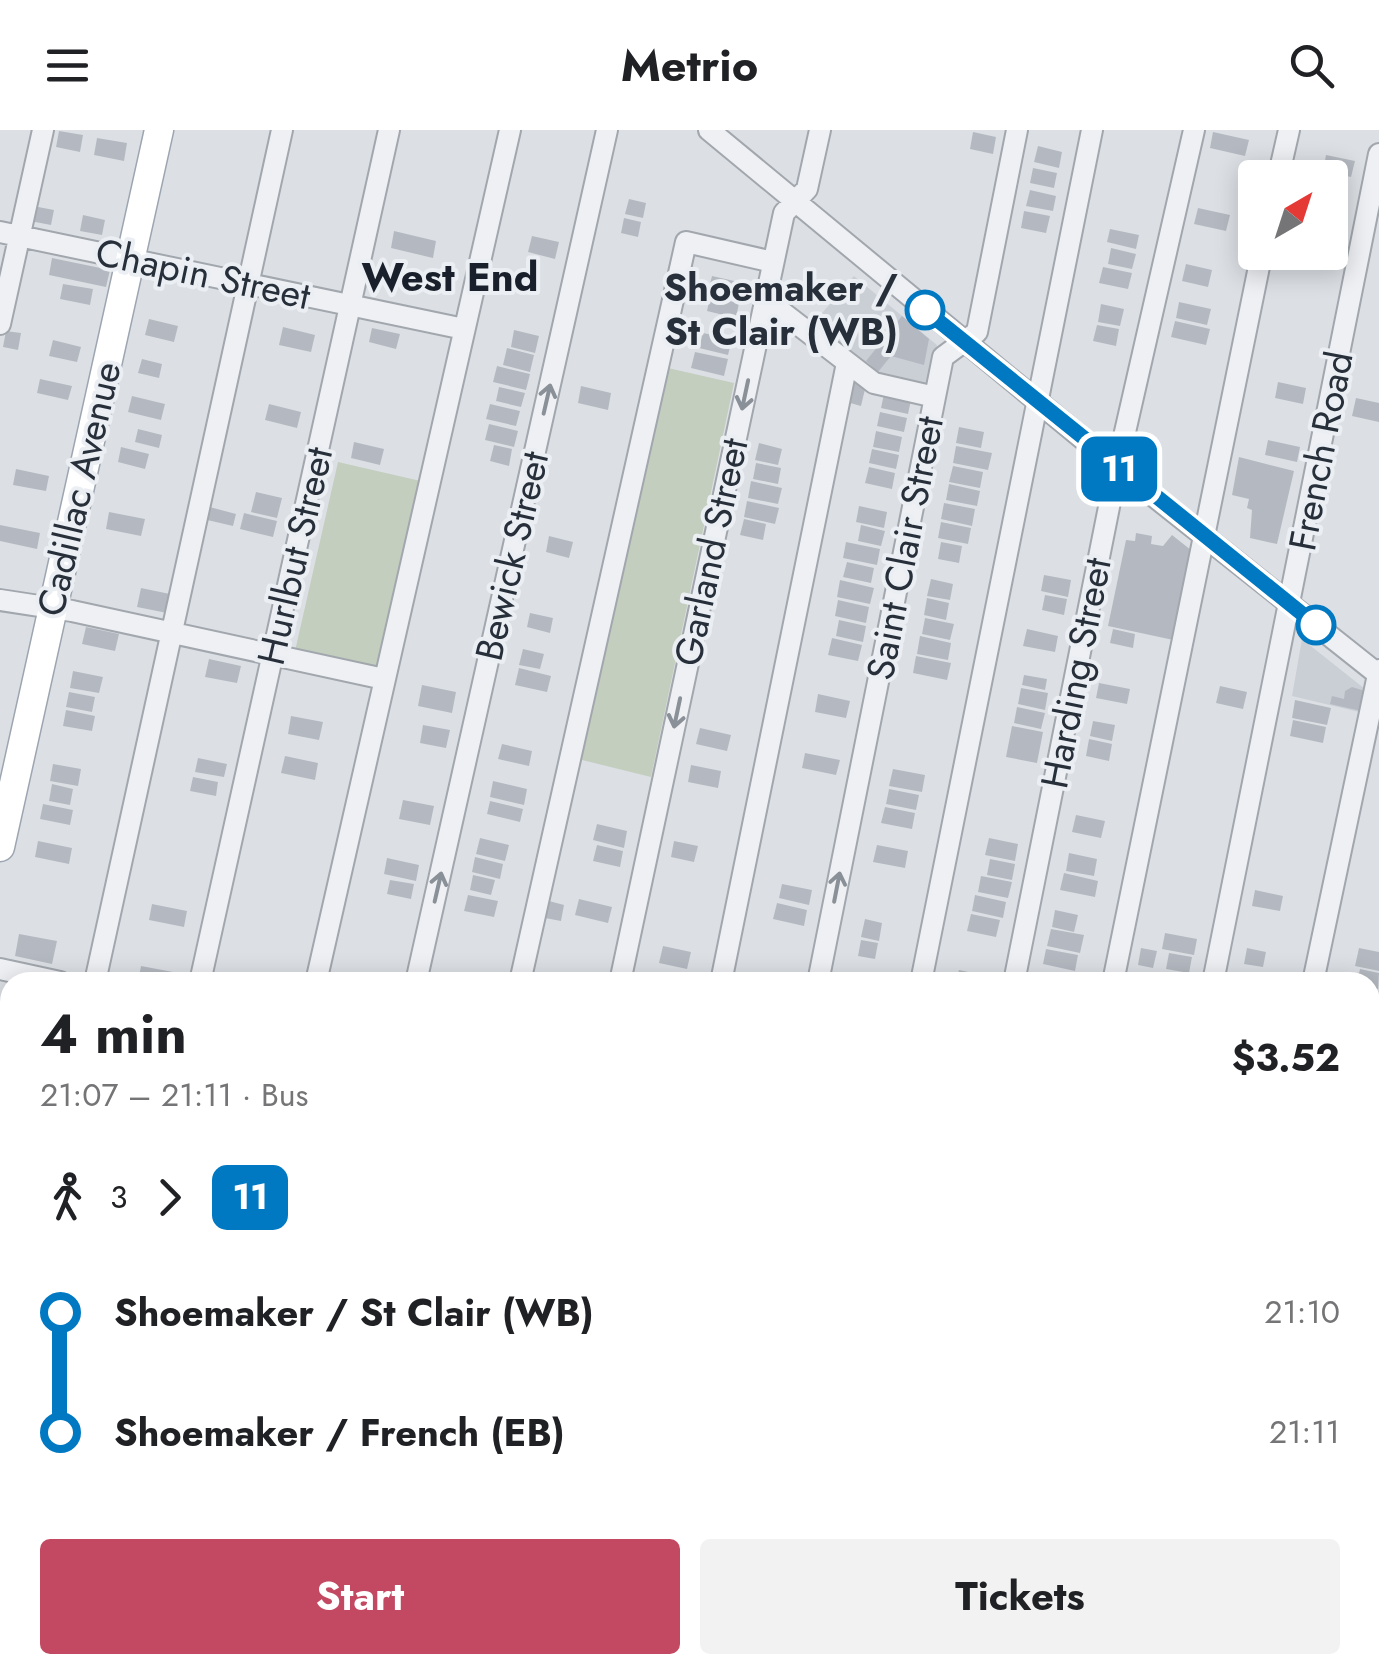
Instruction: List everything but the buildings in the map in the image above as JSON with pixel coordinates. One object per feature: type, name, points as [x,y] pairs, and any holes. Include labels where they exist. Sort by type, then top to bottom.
[{"type":"main road","name":"Cadillac Avenue","points":[[0,847],[159,130]]},
{"type":"street","points":[[0,324],[10,234],[42,130]]},
{"type":"street","points":[[97,972],[282,130]]},
{"type":"street","name":"Hurlbut Street","points":[[202,972],[389,130]]},
{"type":"street","points":[[318,972],[510,130]]},
{"type":"street","name":"Bewick Street","points":[[418,972],[607,130]]},
{"type":"street","points":[[709,130],[1117,467],[1379,673],[1315,972]]},
{"type":"street","name":"Garland Street","points":[[622,972],[784,213],[807,189],[820,130]]},
{"type":"street","name":"Saint Clair Street","points":[[820,972],[943,357],[977,332],[1017,130]]},
{"type":"street","points":[[923,972],[1092,130]]},
{"type":"street","name":"Harding Street","points":[[1016,972],[1117,467],[1194,130]]},
{"type":"street","points":[[1282,160],[1289,130]]},
{"type":"street","name":"French Road","points":[[1215,972],[1379,154]]},
{"type":"street","name":"Chapin Street","points":[[10,234],[464,329]]},
{"type":"street","points":[[522,972],[686,242],[773,262]]},
{"type":"street","points":[[1116,972],[1258,270]]},
{"type":"street","points":[[765,299],[874,383],[935,397]]},
{"type":"street","points":[[724,972],[847,363]]},
{"type":"street","points":[[0,600],[384,679]]},
{"type":"shaded area","points":[[854,276],[937,345],[929,388],[860,368],[811,326]]},
{"type":"shaded area","points":[[1302,639],[1365,689],[1359,712],[1292,696]]},
{"type":"green space","points":[[668,368],[734,383],[651,777],[578,759]]},
{"type":"green space","points":[[338,462],[425,482],[381,671],[295,651]]},
{"type":"bus line","name":"11","points":[[925,310],[1316,625]]},
{"type":"place","name":"Shoemaker / St Clair (WB)","points":[[925,310]]},
{"type":"district","name":"West End","points":[[450,277]]}]
